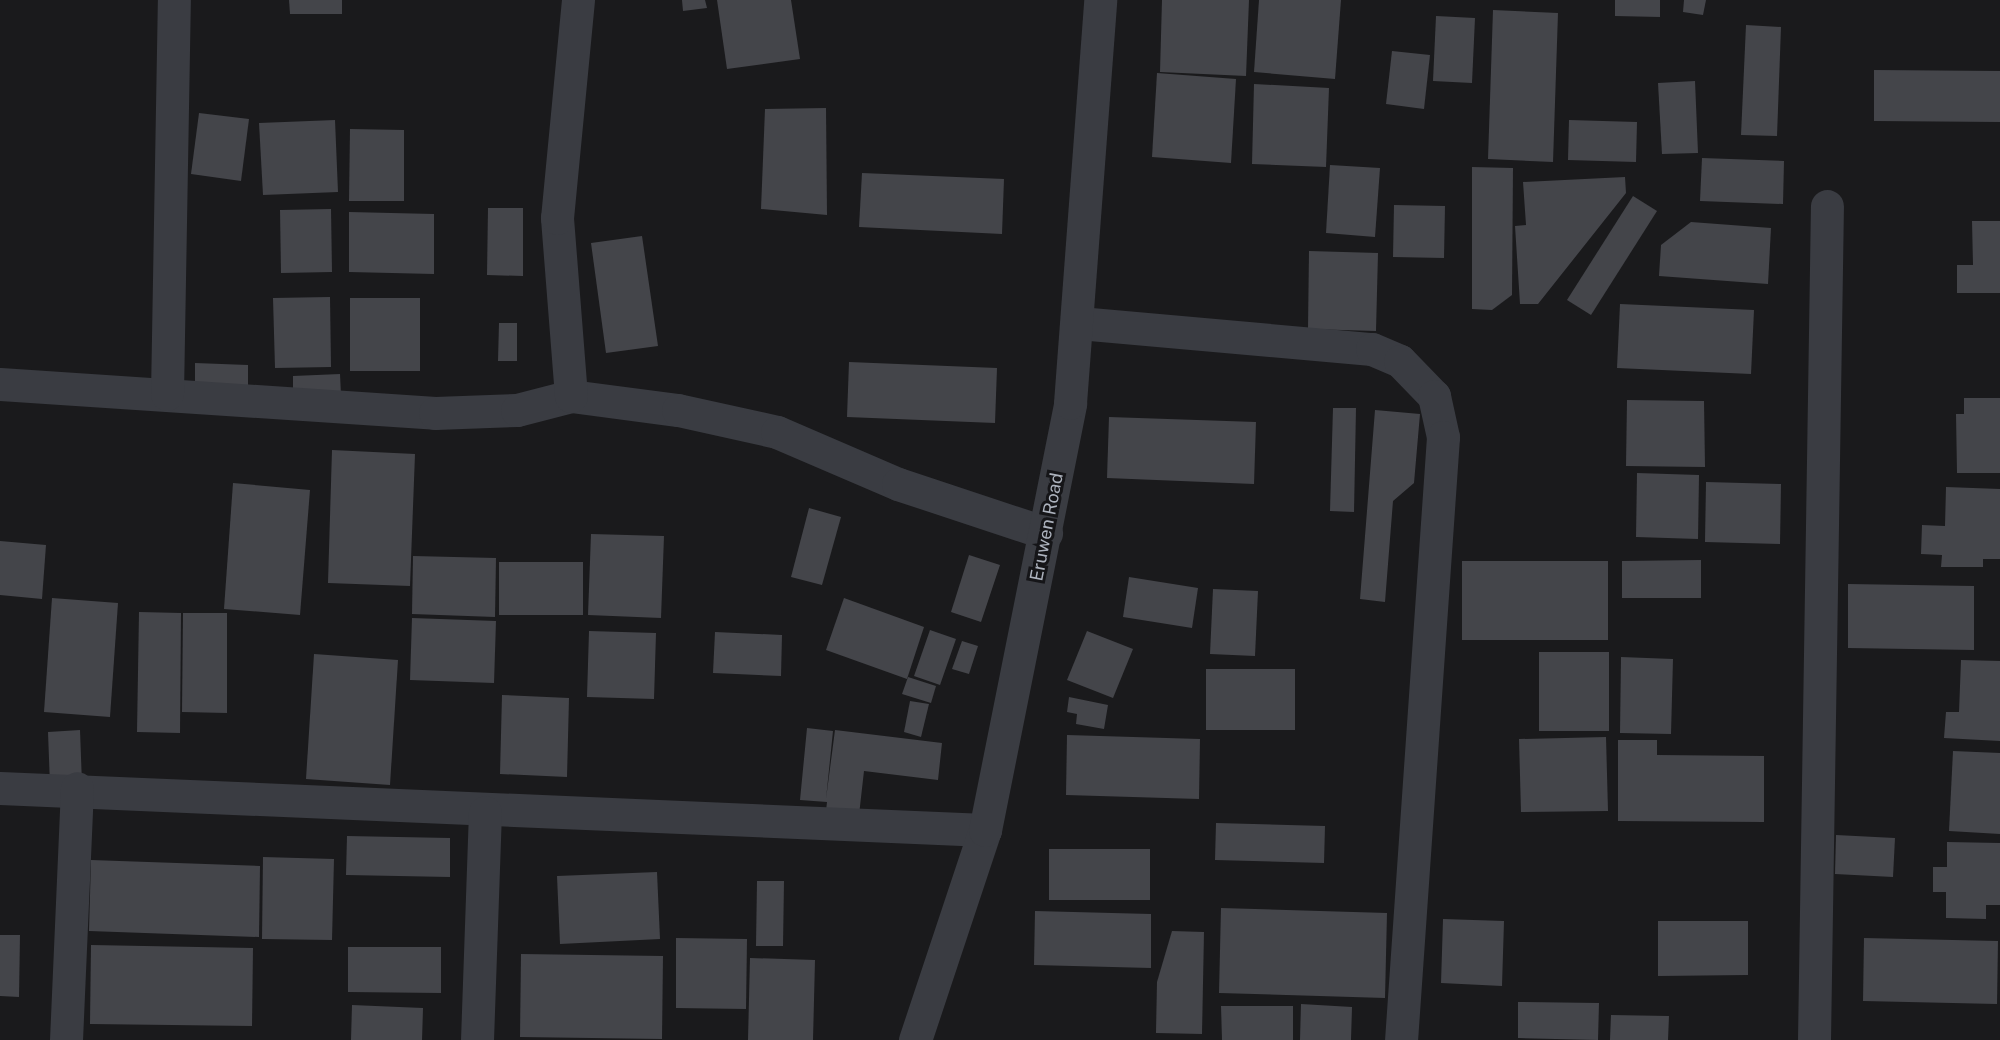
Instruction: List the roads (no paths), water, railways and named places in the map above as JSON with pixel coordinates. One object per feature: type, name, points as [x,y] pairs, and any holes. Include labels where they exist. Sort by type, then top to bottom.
[{"type":"street","points":[[167,394],[174,0]]},
{"type":"street","points":[[571,396],[557,218],[578,0]]},
{"type":"street","name":"Eruwen Road","points":[[915,1040],[985,830],[1046,533],[1079,323],[1100,0]]},
{"type":"street","points":[[1814,1040],[1827,206]]},
{"type":"street","points":[[1079,323],[1372,349],[1410,368],[1434,396],[1443,437],[1401,1040]]},
{"type":"street","points":[[0,384],[435,413],[517,410],[571,396],[678,410],[777,432],[898,484],[1046,533]]},
{"type":"street","points":[[0,788],[77,788],[485,812],[985,830]]},
{"type":"street","points":[[66,1040],[77,788]]},
{"type":"street","points":[[477,1040],[485,812]]}]
